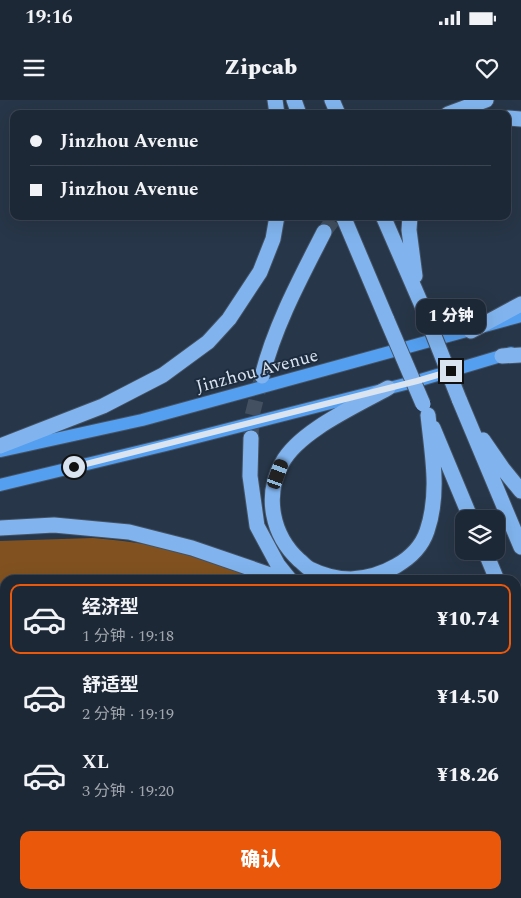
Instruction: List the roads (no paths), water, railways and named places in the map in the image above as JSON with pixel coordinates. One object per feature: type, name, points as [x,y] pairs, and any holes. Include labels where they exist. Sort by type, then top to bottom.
[{"type":"highway","points":[[459,110],[486,100]]},
{"type":"highway","points":[[0,446],[103,406],[163,376],[208,342],[229,319],[260,272],[274,239],[276,220]]},
{"type":"highway","points":[[345,220],[467,510]]},
{"type":"highway","points":[[385,220],[417,292],[521,547]]},
{"type":"highway","points":[[410,220],[417,292]]},
{"type":"highway","points":[[262,376],[269,350],[287,305],[324,232]]},
{"type":"highway","points":[[472,331],[521,304]]},
{"type":"highway","points":[[502,356],[521,356]]},
{"type":"highway","points":[[326,575],[309,569],[290,551],[276,527],[271,505],[274,485],[282,462],[303,437],[388,388]]},
{"type":"highway","points":[[462,406],[504,470],[521,491]]},
{"type":"highway","points":[[374,575],[396,566],[413,553],[426,534],[434,506],[434,479],[426,409]]},
{"type":"highway","points":[[251,438],[250,476],[257,526],[278,565],[286,575]]},
{"type":"highway","points":[[0,528],[54,525],[130,532],[192,548],[270,575]]},
{"type":"highway","points":[[489,560],[495,575]]},
{"type":"main road","name":"Jinzhou Avenue","points":[[0,451],[142,420],[521,316]]},
{"type":"main road","points":[[0,485],[417,381],[521,350]]},
{"type":"tunnel","points":[[324,232],[333,220]]},
{"type":"tunnel","points":[[251,438],[252,416],[262,376]]}]
